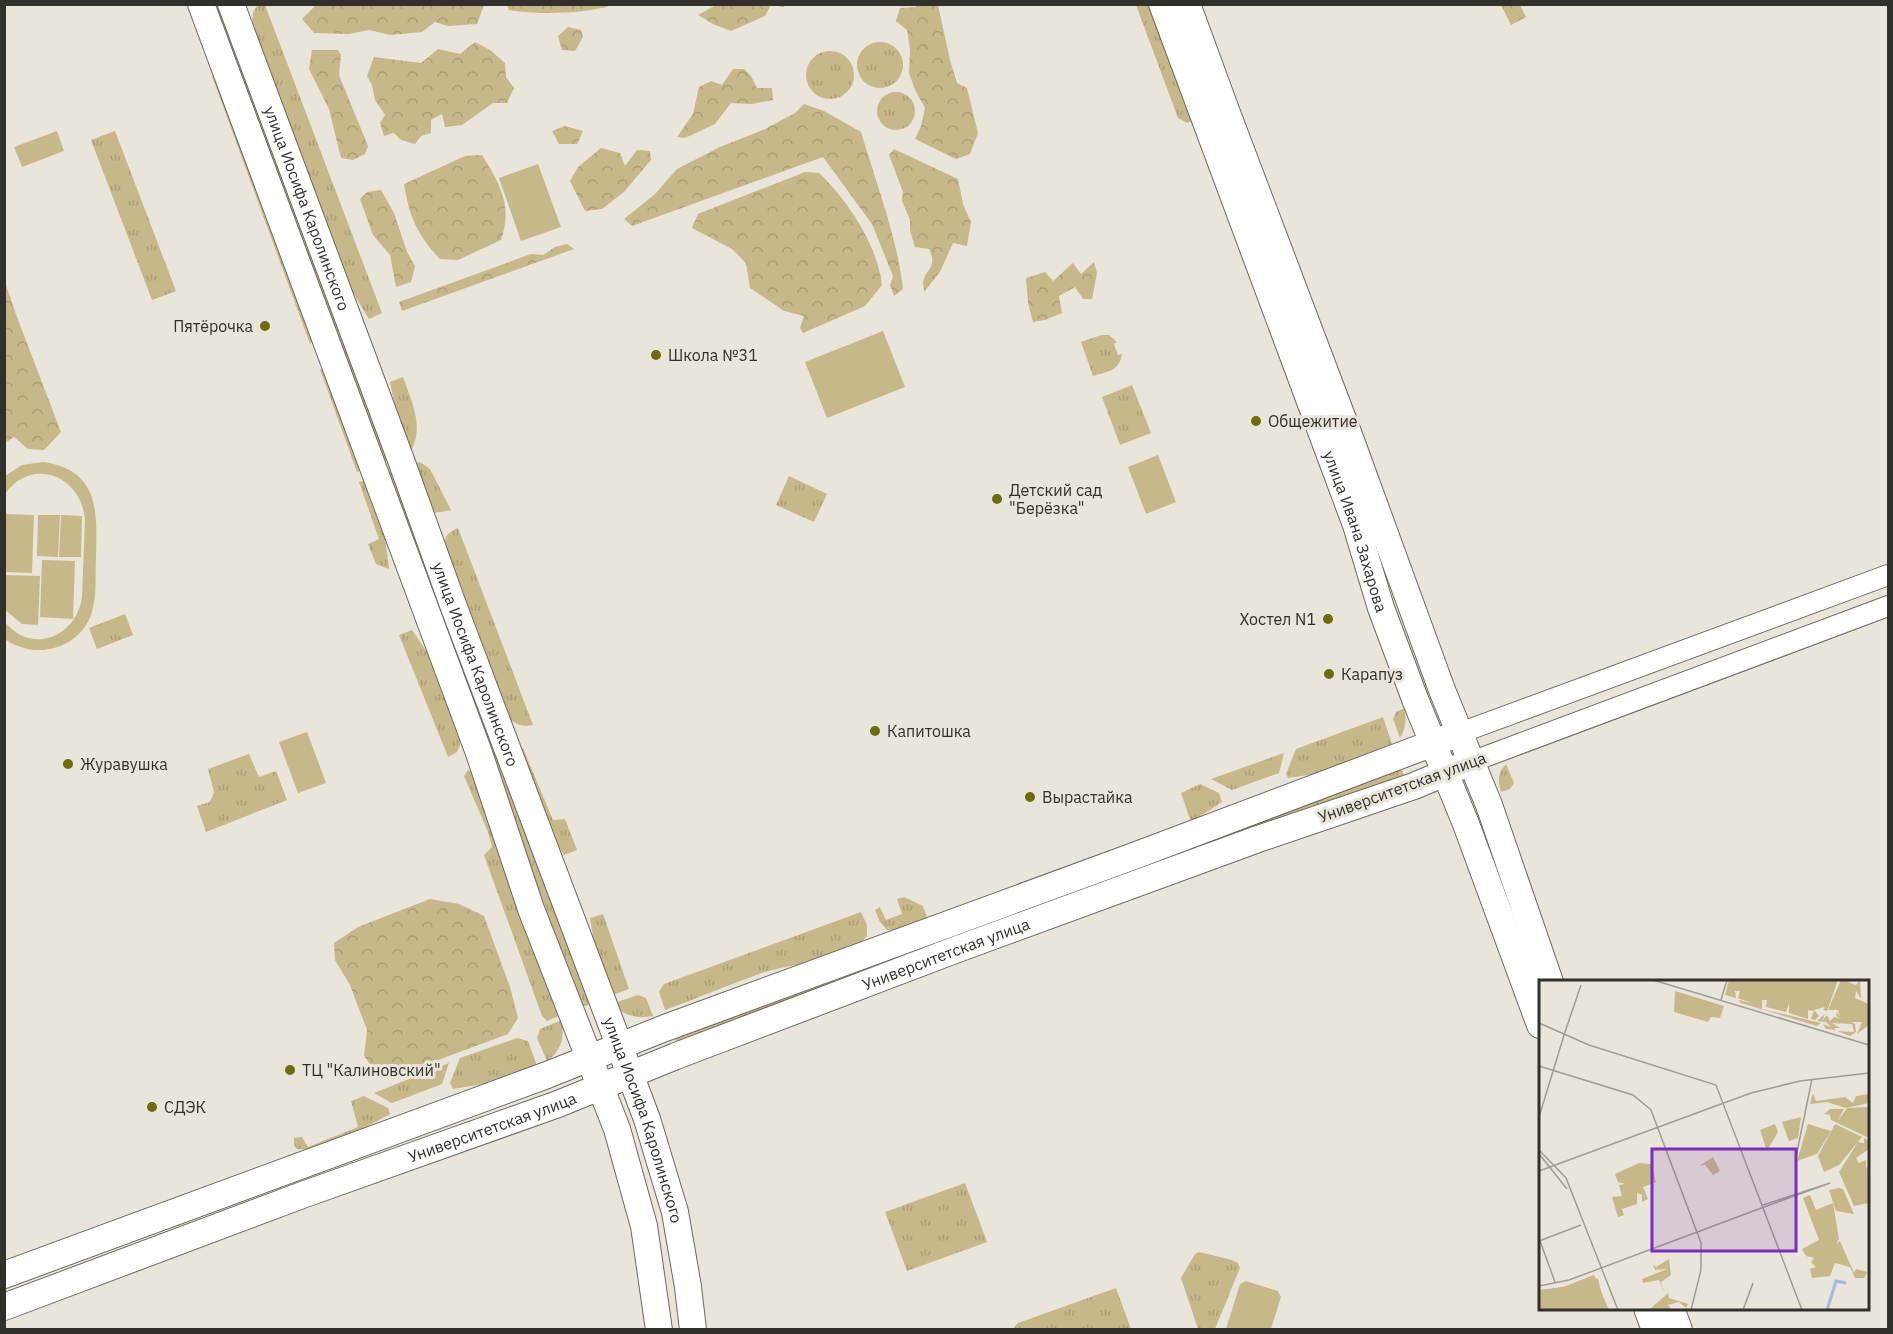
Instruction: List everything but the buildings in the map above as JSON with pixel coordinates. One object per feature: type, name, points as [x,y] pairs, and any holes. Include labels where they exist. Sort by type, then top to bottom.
[{"type":"main road","name":"улица Иосифа Каролинского","points":[[201,4],[479,753],[531,909],[617,1129],[644,1226],[659,1329]]},
{"type":"main road","name":"улица Иосифа Каролинского","points":[[231,4],[647,1119],[675,1212],[693,1329]]},
{"type":"main road","name":"улица Ивана Захарова","points":[[1162,4],[1356,525],[1381,608],[1539,1021]]},
{"type":"main road","name":"улица Ивана Захарова","points":[[1187,4],[1442,690],[1496,826],[1550,980]]},
{"type":"main road","name":"Университетская улица","points":[[4,1275],[1460,733]]},
{"type":"main road","name":"Университетская улица","points":[[4,1307],[600,1087],[955,950],[1258,839],[1414,786],[1471,762]]},
{"type":"main road","points":[[1648,1310],[1655,1329]]},
{"type":"main road","points":[[1672,1310],[1679,1329]]},
{"type":"street","name":"Университетская улица","points":[[1460,733],[1888,575]]},
{"type":"street","name":"Университетская улица","points":[[1471,762],[1888,606]]},
{"type":"green space","points":[[507,4],[612,5],[575,12],[546,13],[509,10]]},
{"type":"green space","points":[[716,4],[787,5],[783,7],[771,5],[765,16],[731,31],[698,15]]},
{"type":"green space","points":[[211,5],[221,5],[390,459],[381,462]]},
{"type":"green space","points":[[259,5],[265,5],[382,313],[369,319],[349,286],[253,28],[253,12]]},
{"type":"green space","points":[[316,5],[484,5],[477,24],[448,26],[435,22],[422,32],[390,35],[369,30],[349,34],[314,33],[302,19]]},
{"type":"green space","points":[[938,5],[957,83],[967,88],[978,133],[970,154],[956,159],[915,139],[925,108],[909,73],[910,50],[907,30],[896,21],[900,8]]},
{"type":"green space","points":[[1136,5],[1150,5],[1193,121],[1187,123],[1178,118]]},
{"type":"green space","points":[[1501,5],[1520,5],[1526,17],[1511,25]]},
{"type":"green space","points":[[568,27],[581,30],[583,37],[575,51],[562,50],[558,36]]},
{"type":"green space","points":[[475,42],[490,50],[505,63],[506,77],[514,88],[507,103],[493,103],[462,125],[445,127],[442,114],[431,120],[431,133],[421,136],[415,144],[401,140],[394,133],[384,136],[380,123],[385,115],[375,100],[372,85],[367,76],[374,57],[421,63],[438,49],[460,54]]},
{"type":"green space","points":[[880,42],[896,49],[903,65],[896,81],[880,88],[864,81],[857,65],[864,49]]},
{"type":"green space","points":[[312,50],[338,50],[341,55],[339,75],[368,146],[365,154],[353,160],[341,158],[329,109],[309,69]]},
{"type":"green space","points":[[830,51],[847,58],[854,75],[847,92],[830,99],[813,92],[806,75],[813,58]]},
{"type":"green space","points":[[733,69],[744,69],[751,76],[757,88],[772,88],[773,100],[752,104],[731,103],[715,124],[685,138],[677,137],[693,114],[699,87],[711,81],[722,85]]},
{"type":"green space","points":[[212,76],[219,80],[314,339],[310,344]]},
{"type":"green space","points":[[896,92],[910,97],[915,111],[910,125],[896,130],[882,125],[877,111],[882,97]]},
{"type":"green space","points":[[804,104],[824,111],[861,132],[896,249],[903,289],[894,296],[890,285],[893,276],[872,224],[823,157],[632,226],[624,219],[655,194],[677,169],[720,147],[765,129],[795,113]]},
{"type":"green space","points":[[565,126],[583,131],[577,144],[559,144],[552,131]]},
{"type":"green space","points":[[57,131],[64,151],[22,167],[14,147]]},
{"type":"green space","points":[[115,131],[176,291],[152,300],[91,140]]},
{"type":"green space","points":[[601,148],[620,153],[625,166],[637,150],[650,151],[651,160],[624,192],[602,209],[585,211],[570,181],[578,167]]},
{"type":"green space","points":[[894,149],[958,179],[963,204],[971,222],[967,246],[953,243],[940,272],[924,292],[923,282],[932,264],[931,255],[929,249],[915,247],[910,231],[910,220],[902,201],[903,192],[889,155]]},
{"type":"green space","points":[[482,155],[503,196],[506,216],[501,240],[458,260],[440,259],[425,242],[415,224],[408,206],[404,184],[465,156]]},
{"type":"green space","points":[[538,164],[561,227],[521,241],[499,178]]},
{"type":"green space","points":[[805,172],[819,173],[840,196],[860,224],[874,255],[882,285],[865,306],[803,333],[800,328],[804,316],[784,311],[750,288],[746,263],[732,249],[692,228],[698,214]]},
{"type":"green space","points":[[381,190],[394,213],[407,252],[415,266],[411,282],[396,287],[390,255],[373,235],[360,199],[367,192]]},
{"type":"green space","points":[[567,244],[574,249],[402,311],[399,302],[531,254],[543,255],[555,247]]},
{"type":"green space","points":[[1094,262],[1097,273],[1092,299],[1083,299],[1075,287],[1059,296],[1062,313],[1033,322],[1028,303],[1026,278],[1045,272],[1053,281],[1073,263],[1081,274]]},
{"type":"green space","points":[[4,279],[61,432],[44,450],[28,449],[14,437],[5,443]]},
{"type":"green space","points":[[883,331],[905,387],[827,418],[805,362]]},
{"type":"green space","points":[[1101,335],[1109,335],[1117,342],[1114,344],[1118,355],[1122,354],[1121,360],[1115,368],[1108,372],[1093,376],[1081,342]]},
{"type":"green space","points":[[320,369],[328,373],[364,469],[357,472]]},
{"type":"green space","points":[[403,377],[417,424],[410,453],[398,422],[390,382]]},
{"type":"green space","points":[[1132,385],[1151,433],[1120,445],[1102,397]]},
{"type":"green space","points":[[1158,455],[1176,502],[1146,514],[1128,467]]},
{"type":"green space","points":[[43,462],[62,467],[75,474],[85,484],[95,509],[96,524],[95,589],[93,608],[88,622],[80,633],[69,641],[44,650],[17,646],[5,639],[5,622],[16,632],[28,638],[40,639],[52,637],[72,622],[82,597],[85,520],[82,504],[75,492],[65,482],[54,476],[41,474],[28,476],[16,482],[5,494],[5,476],[22,465]]},
{"type":"green space","points":[[420,462],[430,469],[451,510],[435,513],[428,504],[413,464]]},
{"type":"green space","points":[[394,470],[591,1004],[582,1007],[386,474]]},
{"type":"green space","points":[[789,476],[827,494],[814,522],[776,505]]},
{"type":"green space","points":[[367,480],[384,527],[389,569],[376,564],[368,544],[379,539],[359,482]]},
{"type":"green space","points":[[5,514],[34,515],[32,573],[5,572]]},
{"type":"green space","points":[[38,515],[60,515],[58,557],[37,556]]},
{"type":"green space","points":[[61,515],[82,516],[81,557],[59,557]]},
{"type":"green space","points":[[458,528],[533,725],[519,725],[507,716],[445,548],[447,535]]},
{"type":"green space","points":[[42,560],[75,561],[73,619],[40,617]]},
{"type":"green space","points":[[6,575],[40,576],[38,625],[22,624],[5,610]]},
{"type":"green space","points":[[125,614],[133,635],[97,649],[89,628]]},
{"type":"green space","points":[[412,630],[433,661],[460,736],[457,752],[448,757],[399,635]]},
{"type":"green space","points":[[1405,708],[1405,724],[1400,738],[1393,719],[1396,712]]},
{"type":"green space","points":[[1383,717],[1393,747],[1328,772],[1288,778],[1286,774],[1296,749]]},
{"type":"green space","points":[[307,732],[326,783],[298,793],[279,742]]},
{"type":"green space","points":[[523,748],[553,820],[565,819],[577,850],[564,855],[545,824],[520,751]]},
{"type":"green space","points":[[1284,753],[1279,773],[1232,790],[1211,779]]},
{"type":"green space","points":[[249,754],[259,777],[276,771],[287,800],[206,832],[197,806],[210,802],[214,792],[208,769]]},
{"type":"green space","points":[[1506,764],[1514,783],[1510,789],[1501,792],[1499,777]]},
{"type":"green space","points":[[1400,765],[1404,775],[1044,909],[1040,900]]},
{"type":"green space","points":[[468,770],[474,772],[502,847],[520,919],[559,1016],[547,1021],[542,1016],[484,855],[492,847],[464,776]]},
{"type":"green space","points":[[1200,784],[1219,793],[1222,802],[1191,822],[1181,793]]},
{"type":"green space","points":[[904,897],[923,906],[928,920],[899,931],[887,930],[880,922],[875,910],[880,907],[886,920],[902,914],[897,899]]},
{"type":"green space","points":[[430,899],[459,904],[484,916],[510,987],[518,1018],[508,1034],[414,1069],[404,1066],[376,1072],[364,1056],[367,1030],[350,985],[335,960],[334,943],[358,927]]},
{"type":"green space","points":[[1026,903],[1030,913],[678,1046],[674,1036]]},
{"type":"green space","points":[[861,912],[867,925],[867,936],[846,952],[765,972],[665,1010],[659,992],[664,984]]},
{"type":"green space","points":[[603,914],[629,989],[610,996],[597,959],[590,918]]},
{"type":"green space","points":[[638,995],[646,998],[653,1016],[631,1016],[612,1004]]},
{"type":"green space","points":[[562,1020],[561,1043],[547,1061],[537,1038],[540,1029]]},
{"type":"green space","points":[[517,1038],[528,1041],[537,1066],[495,1082],[453,1089],[450,1083],[460,1058]]},
{"type":"green space","points":[[449,1063],[442,1084],[392,1103],[374,1093]]},
{"type":"green space","points":[[364,1096],[388,1108],[390,1114],[357,1132],[320,1147],[297,1149],[294,1145],[294,1138],[302,1137],[308,1147],[358,1127],[351,1101]]},
{"type":"green space","points":[[965,1183],[987,1242],[907,1271],[885,1212]]},
{"type":"green space","points":[[1199,1252],[1232,1260],[1238,1263],[1240,1268],[1215,1329],[1198,1329],[1181,1278],[1195,1254]]},
{"type":"green space","points":[[1246,1281],[1278,1291],[1281,1297],[1271,1329],[1226,1329],[1240,1284]]},
{"type":"green space","points":[[1116,1288],[1131,1329],[1013,1329],[1018,1323]]},
{"type":"place","name":"Пятёрочка","points":[[265,326]]},
{"type":"place","name":"Школа №31","points":[[656,355]]},
{"type":"place","name":"Общежитие","points":[[1256,421]]},
{"type":"place","name":"Детский сад \"Берёзка\"","points":[[997,499]]},
{"type":"place","name":"Хостел N1","points":[[1328,619]]},
{"type":"place","name":"Карапуз","points":[[1329,674]]},
{"type":"place","name":"Капитошка","points":[[875,731]]},
{"type":"place","name":"Журавушка","points":[[68,764]]},
{"type":"place","name":"Вырастайка","points":[[1030,797]]},
{"type":"place","name":"ТЦ \"Калиновский\"","points":[[290,1070]]},
{"type":"place","name":"СДЭК","points":[[152,1107]]}]
